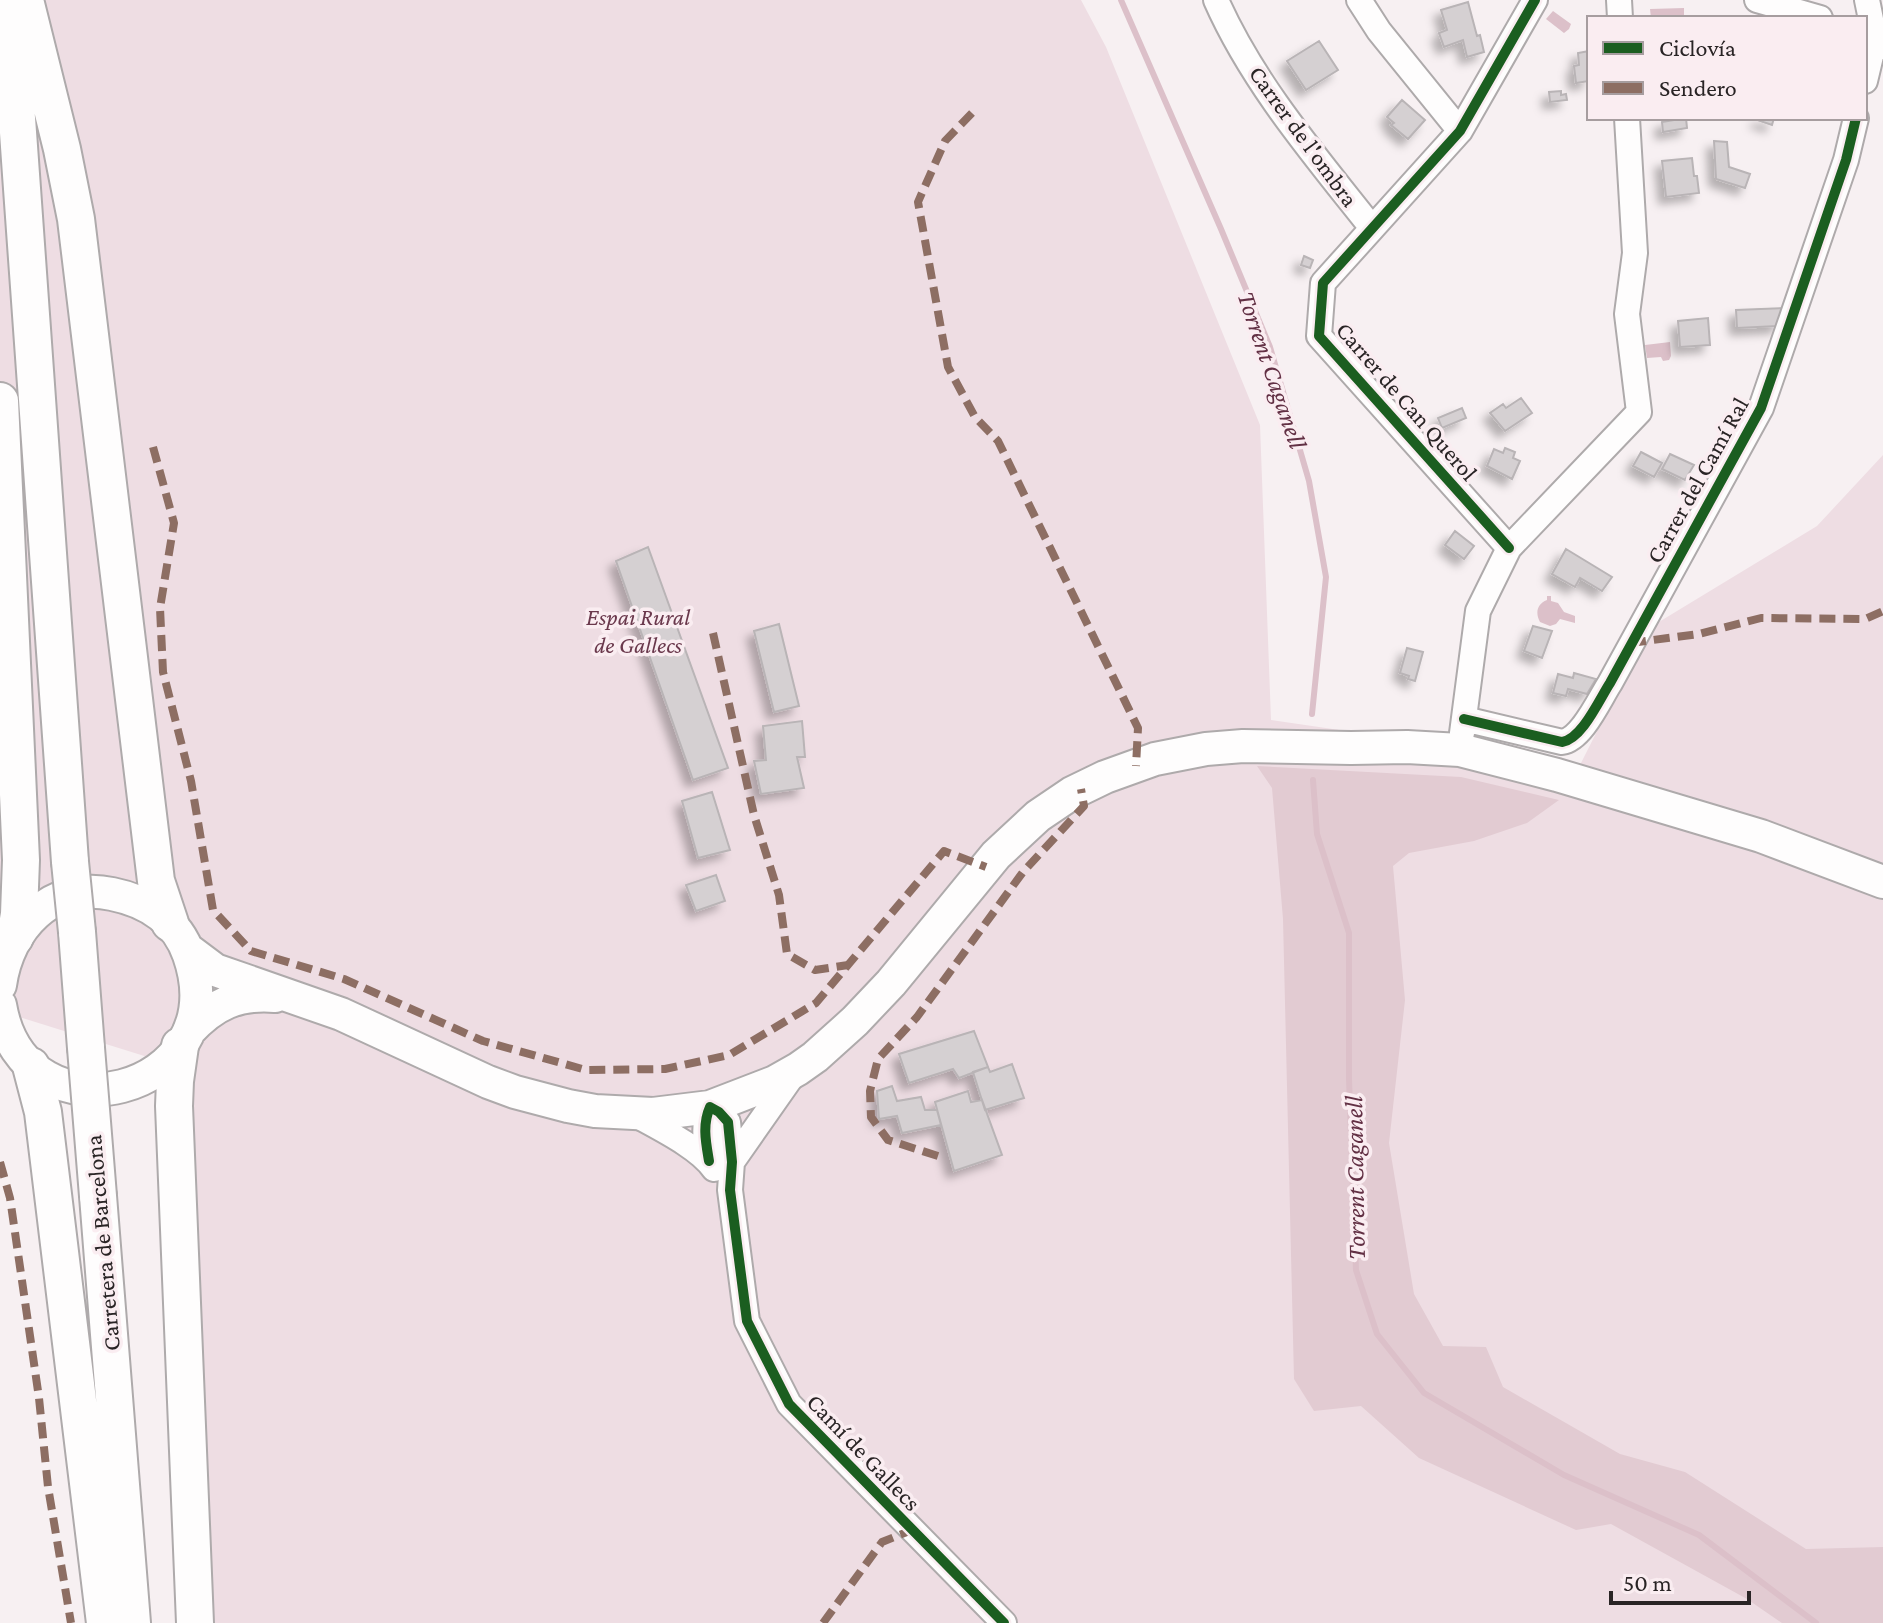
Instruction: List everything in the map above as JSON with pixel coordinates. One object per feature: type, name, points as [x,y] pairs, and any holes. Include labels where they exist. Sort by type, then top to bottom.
[{"type":"highway","points":[[0,22],[6,0]]},
{"type":"highway","name":"Carretera de Barcelona","points":[[6,0],[70,862],[132,1623]]},
{"type":"highway","points":[[25,0],[76,219],[156,881],[179,936]]},
{"type":"highway","points":[[0,401],[21,860],[19,914],[4,964]]},
{"type":"highway","points":[[184,1038],[175,1081],[174,1106],[195,1623]]},
{"type":"highway","points":[[9,1040],[43,1112],[105,1623]]},
{"type":"main road","points":[[4,964],[33,917],[54,900],[83,892],[109,893],[149,906],[215,970],[298,997],[488,1082],[568,1106],[653,1114],[710,1107],[775,1082],[798,1069],[855,1021],[891,983],[1006,845],[1038,816],[1072,793],[1105,777],[1155,759],[1206,749],[1243,746],[1407,747],[1462,734],[1557,775],[1761,836],[1883,882]]},
{"type":"main road","points":[[179,936],[194,969],[196,989],[194,1011],[184,1038]]},
{"type":"main road","points":[[9,1040],[49,1078],[68,1086],[94,1090],[125,1087],[160,1068],[209,1012],[223,1004],[242,996],[259,994],[298,997]]},
{"type":"street","name":"Carrer de l'ombra","points":[[1216,0],[1277,106],[1372,228]]},
{"type":"street","points":[[1359,0],[1379,31],[1460,131]]},
{"type":"street","name":"Carrer de Can Querol","points":[[1509,548],[1319,336],[1323,283],[1460,131],[1535,0]]},
{"type":"street","points":[[1757,0],[1813,16]]},
{"type":"street","points":[[1867,0],[1874,40],[1867,72]]},
{"type":"street","points":[[1462,734],[1478,611],[1509,548],[1639,412],[1627,314],[1635,253],[1627,120]]},
{"type":"street","name":"Carrer del Camí Ral","points":[[1462,734],[1562,742],[1573,739],[1583,727],[1761,408],[1846,160],[1856,120]]},
{"type":"street","points":[[634,1114],[720,1162],[798,1069]]},
{"type":"street","name":"Camí de Gallecs","points":[[710,1107],[728,1122],[720,1162],[730,1190],[747,1321],[789,1404],[1004,1623]]},
{"type":"green space","name":"Espai Rural de Gallecs","points":[[0,0],[1081,0],[1106,47],[1260,425],[1271,720],[1580,765],[1649,628],[1817,526],[1883,455],[1883,1623],[204,1623],[186,1069],[0,1011]]},
{"type":"shaded area","points":[[1684,8],[1684,16],[1651,16],[1650,9]]},
{"type":"shaded area","points":[[1553,11],[1571,24],[1564,33],[1546,19]]},
{"type":"shaded area","points":[[1670,342],[1669,360],[1647,358],[1645,345]]},
{"type":"shaded area","points":[[1547,596],[1551,596],[1551,601],[1558,603],[1564,612],[1575,616],[1575,623],[1560,619],[1550,626],[1540,622],[1538,609]]},
{"type":"shaded area","points":[[1257,766],[1461,777],[1559,800],[1527,823],[1474,841],[1409,853],[1393,866],[1405,1000],[1389,1143],[1414,1294],[1443,1346],[1486,1347],[1503,1387],[1620,1454],[1685,1472],[1806,1549],[1883,1547],[1883,1623],[1782,1623],[1747,1599],[1611,1524],[1576,1530],[1419,1458],[1361,1406],[1314,1411],[1294,1379],[1283,919],[1272,788]]},
{"type":"building","points":[[1468,2],[1484,52],[1467,57],[1463,40],[1444,47],[1439,33],[1447,30],[1441,10]]},
{"type":"building","points":[[1319,41],[1338,70],[1306,90],[1287,61]]},
{"type":"building","points":[[1587,51],[1587,81],[1576,83],[1574,66],[1579,65],[1578,53]]},
{"type":"building","points":[[1561,91],[1561,95],[1566,94],[1567,100],[1550,102],[1549,92]]},
{"type":"building","points":[[1402,100],[1425,120],[1408,139],[1391,125],[1394,123],[1387,117]]},
{"type":"building","points":[[1686,120],[1687,128],[1663,132],[1662,122]]},
{"type":"building","points":[[1757,120],[1773,120],[1772,125]]},
{"type":"building","points":[[1714,141],[1727,142],[1729,167],[1750,174],[1745,188],[1716,179]]},
{"type":"building","points":[[1692,158],[1699,193],[1666,197],[1662,161]]},
{"type":"building","points":[[1304,256],[1313,260],[1310,268],[1301,265]]},
{"type":"building","points":[[1785,308],[1778,326],[1737,328],[1736,310]]},
{"type":"building","points":[[1708,318],[1710,345],[1680,347],[1678,321]]},
{"type":"building","points":[[1521,398],[1532,413],[1505,431],[1490,413],[1503,404],[1506,408]]},
{"type":"building","points":[[1462,408],[1466,418],[1442,428],[1438,418]]},
{"type":"building","points":[[1505,448],[1515,452],[1513,458],[1520,461],[1512,479],[1487,466],[1494,449],[1503,453]]},
{"type":"building","points":[[1641,452],[1662,463],[1654,477],[1633,466]]},
{"type":"building","points":[[1670,454],[1694,465],[1685,480],[1662,469]]},
{"type":"building","points":[[1455,531],[1474,546],[1464,559],[1445,545]]},
{"type":"building","points":[[648,547],[728,768],[693,780],[616,561]]},
{"type":"building","points":[[1566,549],[1612,577],[1602,591],[1580,578],[1575,587],[1552,574]]},
{"type":"building","points":[[779,624],[799,706],[774,712],[754,631]]},
{"type":"building","points":[[1533,626],[1552,631],[1542,658],[1524,651]]},
{"type":"building","points":[[1407,648],[1423,652],[1415,681],[1400,673]]},
{"type":"building","points":[[1574,673],[1596,679],[1587,694],[1568,689],[1566,696],[1553,693],[1558,674],[1573,678]]},
{"type":"building","points":[[802,721],[805,757],[797,757],[804,788],[761,794],[754,761],[766,760],[763,726]]},
{"type":"building","points":[[712,792],[730,850],[698,858],[682,801]]},
{"type":"building","points":[[716,875],[725,901],[696,911],[686,885]]},
{"type":"building","points":[[974,1031],[988,1067],[959,1078],[953,1069],[909,1083],[899,1054]]},
{"type":"building","points":[[1012,1064],[1024,1098],[985,1110],[973,1072],[988,1067],[990,1072]]},
{"type":"building","points":[[892,1086],[897,1101],[921,1097],[925,1110],[937,1110],[941,1125],[902,1133],[897,1116],[879,1119],[877,1091]]},
{"type":"building","points":[[968,1091],[971,1102],[982,1100],[1002,1155],[954,1171],[935,1102]]},
{"type":"waterway","name":"Torrent Caganell","points":[[1121,0],[1270,347],[1309,481],[1326,577],[1312,714]]},
{"type":"waterway","name":"Torrent Caganell","points":[[1313,780],[1317,834],[1349,933],[1349,1079],[1356,1270],[1377,1334],[1424,1393],[1564,1475],[1699,1535],[1816,1623]]},
{"type":"marked path","points":[[972,113],[945,141],[918,202],[948,367],[975,417],[998,441],[1138,728],[1136,766]]},
{"type":"marked path","points":[[153,447],[174,523],[160,608],[163,672],[191,781],[213,910],[251,951],[344,979],[483,1041],[586,1070],[665,1069],[729,1055],[816,1003],[944,851],[986,867]]},
{"type":"marked path","points":[[1630,643],[1699,634],[1761,618],[1865,619],[1883,611]]},
{"type":"marked path","points":[[713,633],[754,815],[779,895],[787,954],[815,970],[848,965]]},
{"type":"marked path","points":[[938,1156],[888,1140],[871,1117],[870,1091],[878,1059],[917,1017],[1023,872],[1084,806],[1081,789]]},
{"type":"marked path","points":[[0,1162],[10,1198],[39,1398],[48,1487],[71,1623]]},
{"type":"marked path","points":[[823,1623],[882,1542],[912,1530]]},
{"type":"cycle path","points":[[1509,548],[1319,336],[1323,283],[1460,131],[1535,0]]},
{"type":"cycle path","points":[[1464,719],[1562,742],[1576,734],[1589,718],[1761,408],[1846,160],[1856,120]]},
{"type":"cycle path","points":[[709,1161],[705,1127],[710,1107],[728,1122],[732,1162],[730,1190],[747,1321],[789,1404],[1004,1623]]}]
